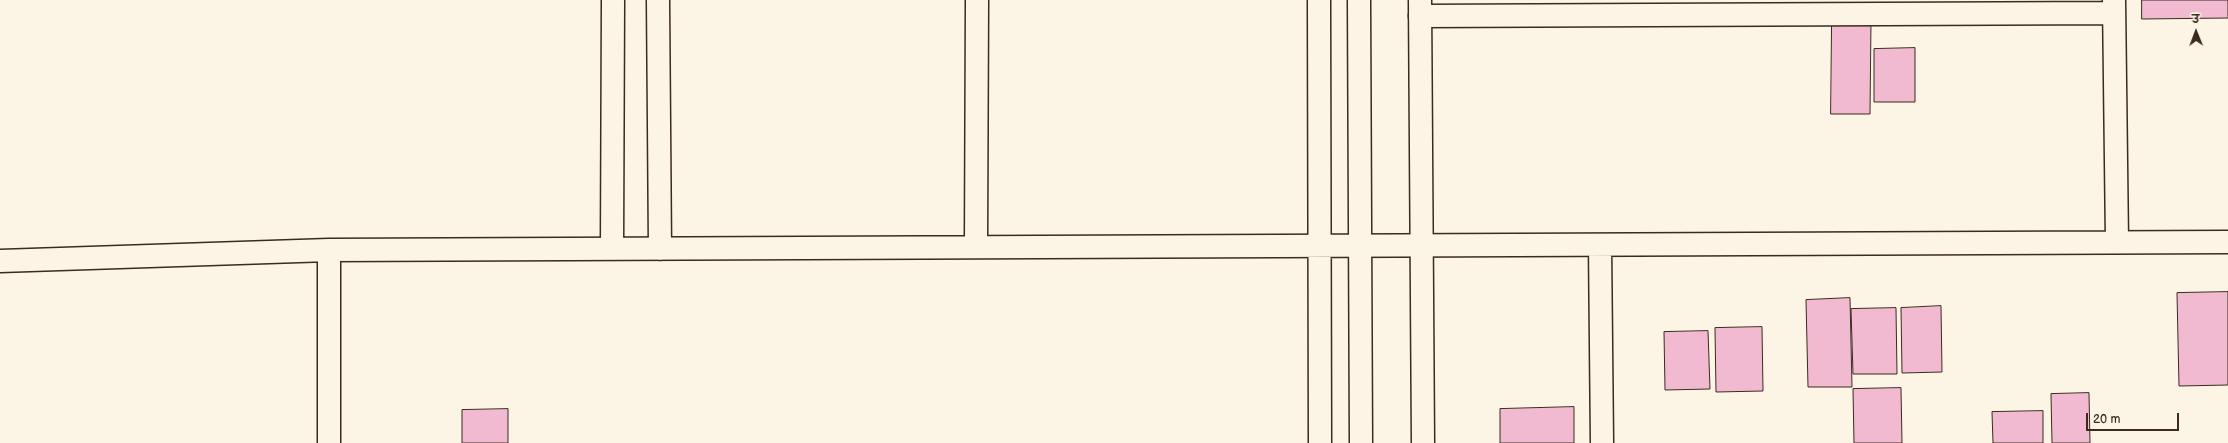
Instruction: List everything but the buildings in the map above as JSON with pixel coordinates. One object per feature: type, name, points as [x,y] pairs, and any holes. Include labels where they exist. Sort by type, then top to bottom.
[{"type":"street","points":[[612,249],[613,0]]},
{"type":"street","points":[[658,0],[660,249]]},
{"type":"street","points":[[976,246],[977,0]]},
{"type":"street","points":[[1320,0],[1320,443]]},
{"type":"street","points":[[1358,0],[1361,443]]},
{"type":"street","points":[[1423,443],[1420,8],[2114,6],[2117,242]]},
{"type":"street","points":[[0,261],[329,250],[976,246],[1422,246],[2228,242]]},
{"type":"street","points":[[1600,245],[1602,443]]},
{"type":"street","points":[[329,250],[329,443]]}]
